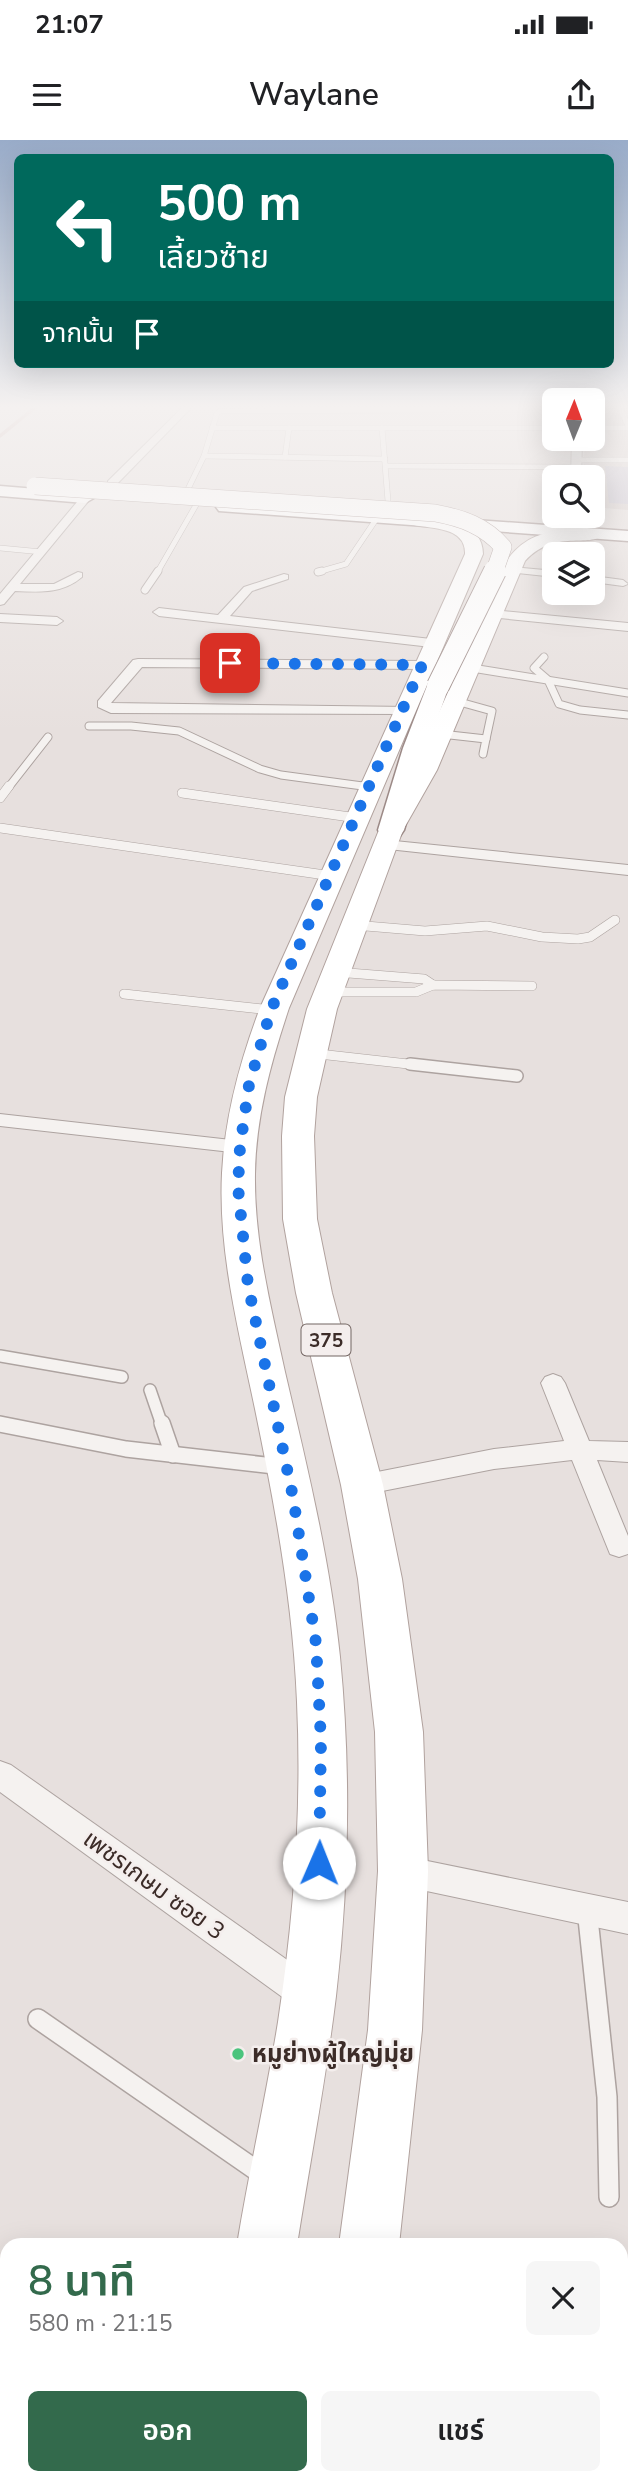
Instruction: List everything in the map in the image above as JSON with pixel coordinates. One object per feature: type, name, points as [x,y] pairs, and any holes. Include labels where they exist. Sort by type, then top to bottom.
[{"type":"highway","points":[[345,514],[420,521],[605,529],[628,519]]},
{"type":"highway","points":[[437,514],[476,525],[498,540],[503,547],[501,559],[443,683]]},
{"type":"main road","points":[[420,521],[459,530],[473,538],[476,545],[498,544],[519,559],[530,543],[605,529]]},
{"type":"main road","name":"375","points":[[268,2238],[309,1995],[319,1863],[320,1715],[311,1604],[287,1467],[248,1285],[238,1187],[240,1147],[249,1085],[271,1010],[332,876],[376,820],[409,803],[443,683],[476,545]]},
{"type":"main road","name":"375","points":[[370,2238],[395,2030],[403,1871],[398,1732],[380,1579],[362,1485],[314,1293],[300,1219],[298,1136],[301,1097],[310,1053],[332,982],[354,925],[376,820],[404,710],[443,683],[494,614],[519,559]]},
{"type":"street","points":[[0,601],[73,514]]},
{"type":"street","points":[[519,559],[542,569]]},
{"type":"street","points":[[12,587],[63,587],[78,575]]},
{"type":"street","points":[[219,620],[248,589],[284,577]]},
{"type":"street","points":[[605,581],[623,583]]},
{"type":"street","points":[[206,603],[230,609]]},
{"type":"street","points":[[159,612],[219,620],[443,683]]},
{"type":"street","points":[[494,614],[628,626]]},
{"type":"street","points":[[0,618],[57,621]]},
{"type":"street","points":[[404,710],[111,709],[103,704],[138,663],[443,683]]},
{"type":"street","points":[[376,820],[628,870]]},
{"type":"street","points":[[0,1120],[240,1147]]},
{"type":"street","points":[[554,1383],[619,1546]]},
{"type":"street","points":[[362,1485],[506,1458],[578,1448],[628,1452]]},
{"type":"street","name":"เพชรเกษม ซอย 3","points":[[0,1775],[309,1995]]},
{"type":"street","points":[[403,1871],[628,1918]]},
{"type":"lane","points":[[145,590],[161,567],[184,514]]},
{"type":"lane","points":[[318,572],[346,564],[377,518]]},
{"type":"lane","points":[[0,548],[42,552]]},
{"type":"lane","points":[[544,657],[534,668],[548,680],[559,704],[580,710],[628,715]]},
{"type":"lane","points":[[443,683],[548,680],[628,693]]},
{"type":"lane","points":[[443,683],[486,738]]},
{"type":"lane","points":[[443,683],[492,711],[483,754]]},
{"type":"lane","points":[[89,726],[131,726],[179,731],[376,820]]},
{"type":"lane","points":[[0,798],[48,737]]},
{"type":"lane","points":[[182,793],[376,820]]},
{"type":"lane","points":[[0,828],[332,876]]},
{"type":"lane","points":[[354,925],[425,931],[487,926],[541,937],[578,939],[590,937],[615,920]]},
{"type":"lane","points":[[332,982],[424,979],[433,985]]},
{"type":"lane","points":[[332,982],[416,992],[433,985],[532,986]]},
{"type":"lane","points":[[124,994],[271,1010]]},
{"type":"lane","points":[[310,1053],[517,1076]]},
{"type":"lane","points":[[0,1356],[122,1377]]},
{"type":"lane","points":[[150,1390],[173,1455]]},
{"type":"lane","points":[[0,1424],[126,1450],[287,1467]]},
{"type":"lane","points":[[587,1909],[607,2097],[609,2197]]},
{"type":"lane","points":[[38,2019],[277,2185]]},
{"type":"place","name":"หมูย่างผู้ใหญ่มุ่ย","points":[[238,2054]]},
{"type":"route","points":[[230,663],[422,665],[332,876],[271,1010],[249,1085],[240,1147],[238,1187],[248,1285],[293,1497],[316,1643],[321,1741],[319,1863]]}]
